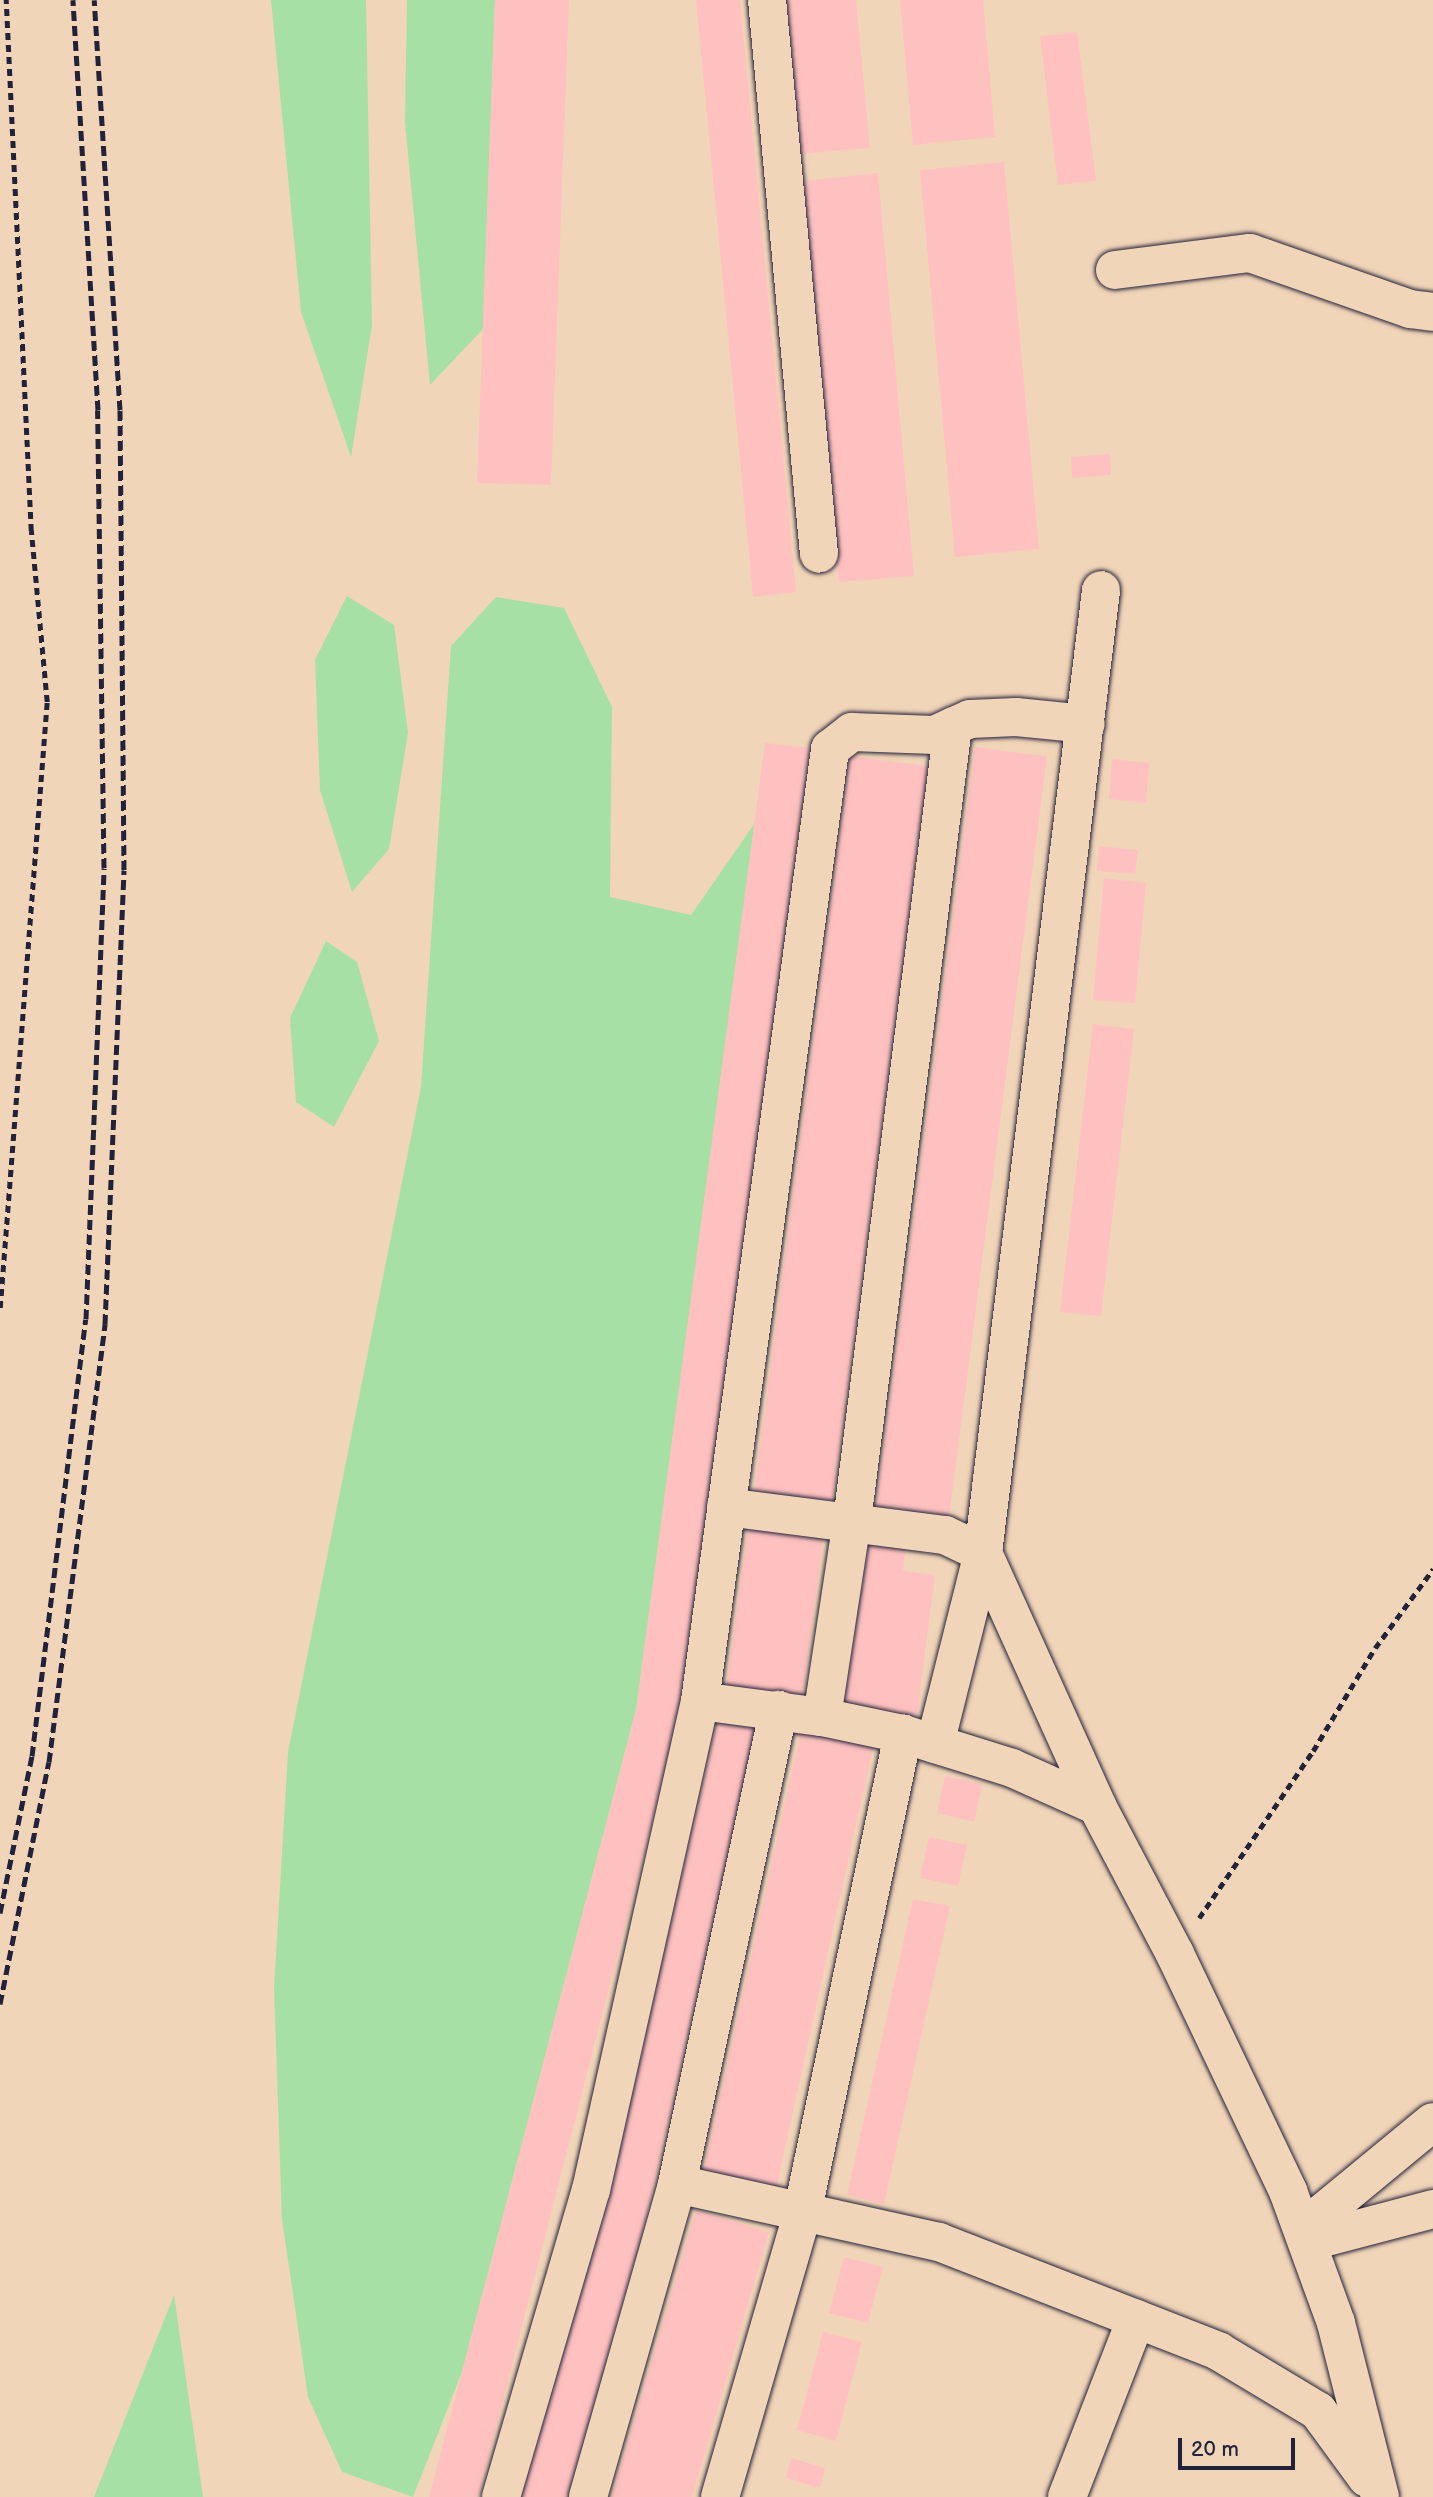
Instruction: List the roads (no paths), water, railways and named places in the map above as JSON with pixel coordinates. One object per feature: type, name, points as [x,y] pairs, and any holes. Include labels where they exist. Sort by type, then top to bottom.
[{"type":"street","points":[[766,0],[819,554]]},
{"type":"street","points":[[1115,270],[1250,253],[1410,309],[1433,312]]},
{"type":"street","points":[[720,2497],[802,2214],[919,1739],[983,1553],[1101,590]]},
{"type":"street","points":[[501,2497],[591,2190],[700,1701],[830,749],[852,732],[934,735],[970,719],[1016,717],[1086,724]]},
{"type":"street","points":[[822,1717],[852,1521],[953,726]]},
{"type":"street","points":[[726,1507],[945,1535],[983,1553],[1097,1806],[1175,1954],[1306,2236],[1336,2323],[1379,2496]]},
{"type":"street","points":[[700,1701],[822,1717],[919,1739],[1012,1768],[1097,1806]]},
{"type":"street","points":[[588,2497],[677,2184],[779,1710]]},
{"type":"street","points":[[1306,2236],[1433,2122]]},
{"type":"street","points":[[677,2184],[802,2214],[939,2242],[1218,2351],[1318,2411],[1379,2496]]},
{"type":"street","points":[[1306,2236],[1433,2209]]},
{"type":"street","points":[[1067,2497],[1136,2319]]},
{"type":"railway","points":[[0,1913],[32,1756],[86,1319],[104,868],[98,410],[73,0]]},
{"type":"railway","points":[[0,2004],[49,1762],[105,1324],[124,870],[120,410],[94,0]]}]
